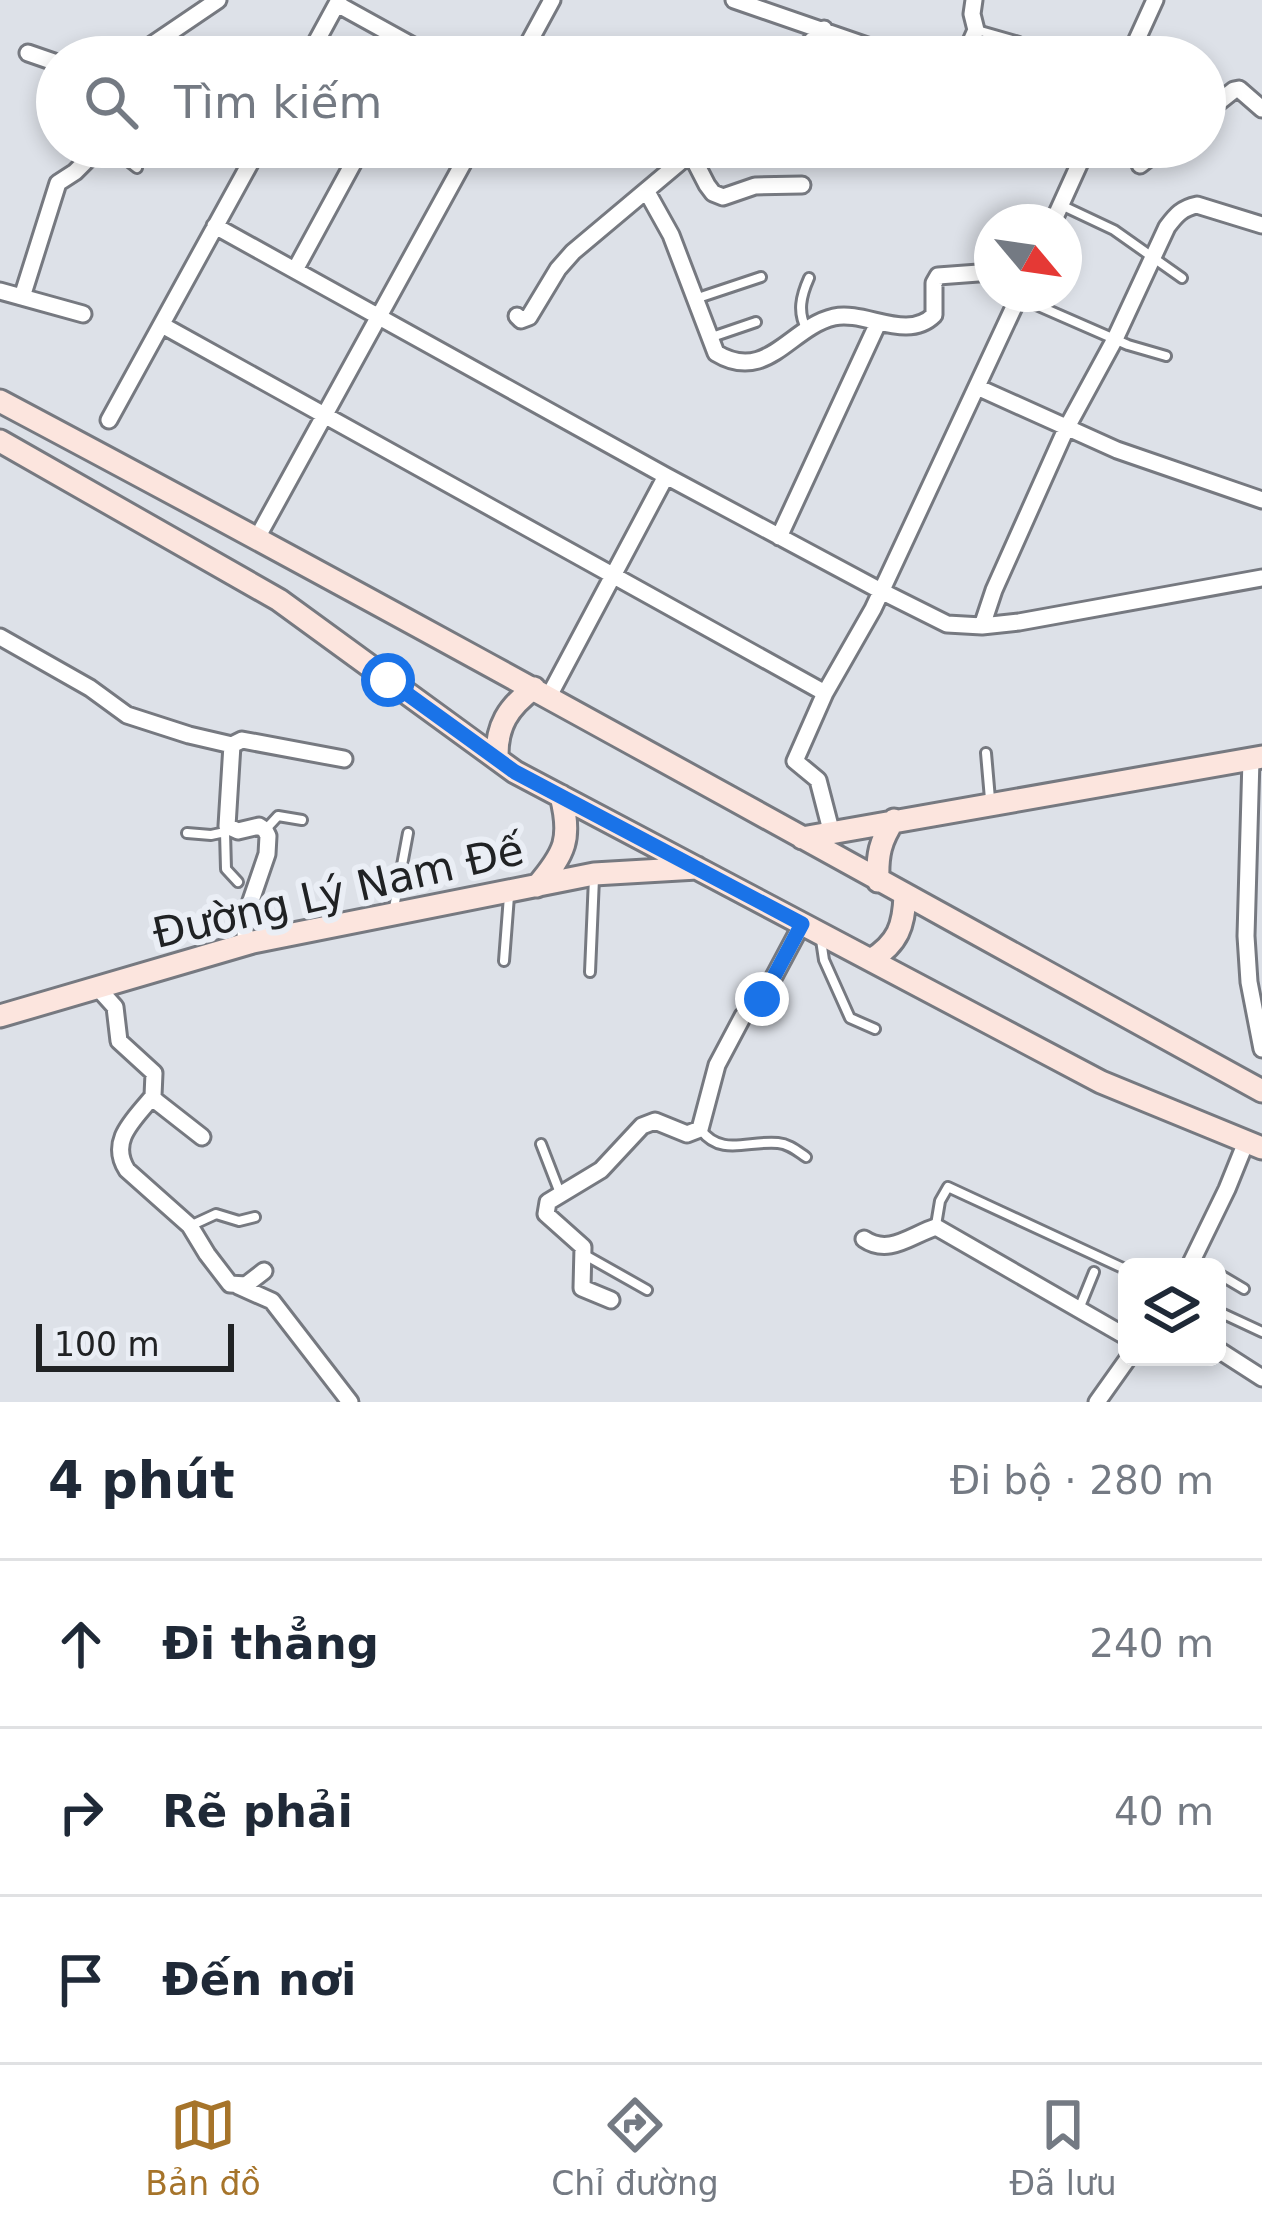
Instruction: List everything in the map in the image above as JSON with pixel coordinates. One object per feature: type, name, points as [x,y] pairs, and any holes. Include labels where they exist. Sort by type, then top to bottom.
[{"type":"street","points":[[165,36],[218,0]]},
{"type":"street","points":[[532,36],[552,0]]},
{"type":"street","points":[[734,0],[842,36]]},
{"type":"street","points":[[974,0],[975,35]]},
{"type":"street","points":[[1139,36],[1155,0]]},
{"type":"street","points":[[319,36],[338,2],[390,36]]},
{"type":"street","points":[[816,36],[824,29]]},
{"type":"street","points":[[28,52],[36,55]]},
{"type":"street","points":[[1226,96],[1239,89],[1262,109]]},
{"type":"street","points":[[22,297],[58,183],[79,168]]},
{"type":"street","points":[[110,420],[247,168]]},
{"type":"street","points":[[295,270],[351,168]]},
{"type":"street","points":[[257,538],[460,168]]},
{"type":"street","points":[[517,316],[521,320],[529,317],[573,252],[674,168]]},
{"type":"street","points":[[700,168],[706,185],[723,197],[755,186],[802,185]]},
{"type":"street","points":[[1061,204],[1078,168]]},
{"type":"street","points":[[647,192],[671,235],[708,338],[716,353],[730,362],[743,364],[772,354],[829,318],[851,315],[908,325],[926,322],[934,315],[938,276],[974,273]]},
{"type":"street","points":[[982,626],[1066,429],[1167,227],[1177,213],[1197,205],[1262,225]]},
{"type":"street","points":[[215,226],[666,476],[947,624],[982,626],[1262,578]]},
{"type":"street","points":[[0,291],[83,314]]},
{"type":"street","points":[[832,834],[818,780],[795,761],[825,693],[881,592],[1012,312]]},
{"type":"street","points":[[779,537],[878,322]]},
{"type":"street","points":[[162,325],[825,693]]},
{"type":"street","points":[[977,387],[1117,450],[1262,500]]},
{"type":"street","points":[[0,401],[1262,1088]]},
{"type":"street","points":[[0,441],[278,600],[497,759],[561,796],[1102,1082],[1254,1145],[1200,1258]]},
{"type":"street","points":[[76,484],[95,451]]},
{"type":"street","points":[[497,759],[499,728],[506,714],[516,701],[541,692],[666,476]]},
{"type":"street","points":[[0,637],[90,688],[127,715],[232,745],[242,740],[344,759]]},
{"type":"street","points":[[232,745],[227,826],[229,831],[259,826],[268,836],[267,854],[244,921],[246,944]]},
{"type":"street","points":[[800,838],[1257,758],[1255,896],[1246,936],[1262,1049]]},
{"type":"street","points":[[537,886],[562,854],[567,838],[561,796]]},
{"type":"street","points":[[878,880],[878,852],[895,820]]},
{"type":"street","name":"Đường Lý Nam Đế","points":[[0,1016],[246,944],[594,874],[698,868]]},
{"type":"street","points":[[871,960],[894,944],[901,932],[905,895]]},
{"type":"street","points":[[611,1300],[582,1288],[583,1247],[546,1214],[548,1202],[601,1171],[642,1126],[655,1121],[687,1134],[700,1129],[717,1065],[743,1016],[762,999],[788,947],[812,928]]},
{"type":"street","points":[[97,988],[115,1007],[119,1041],[154,1073],[154,1096],[160,1106],[202,1137]]},
{"type":"street","points":[[154,1096],[126,1130],[118,1149],[121,1162],[190,1226],[230,1284],[272,1301],[350,1402]]},
{"type":"street","points":[[864,1239],[886,1247],[936,1227],[1118,1332]]},
{"type":"street","points":[[238,1286],[263,1271]]},
{"type":"street","points":[[1226,1355],[1262,1378]]},
{"type":"street","points":[[1104,1398],[1124,1366]]},
{"type":"lane","points":[[975,35],[981,36]]},
{"type":"lane","points":[[1082,215],[1114,230],[1183,278]]},
{"type":"lane","points":[[695,299],[761,277]]},
{"type":"lane","points":[[807,332],[801,302],[809,278]]},
{"type":"lane","points":[[1055,312],[1166,356]]},
{"type":"lane","points":[[708,338],[756,322]]},
{"type":"lane","points":[[986,753],[991,805]]},
{"type":"lane","points":[[265,830],[278,816],[302,820]]},
{"type":"lane","points":[[187,833],[229,831],[224,860],[238,882]]},
{"type":"lane","points":[[392,914],[408,833]]},
{"type":"lane","points":[[590,972],[594,874]]},
{"type":"lane","points":[[505,961],[509,891]]},
{"type":"lane","points":[[812,928],[850,1018],[874,1029]]},
{"type":"lane","points":[[700,1129],[719,1145],[784,1144],[806,1157]]},
{"type":"lane","points":[[541,1144],[560,1194]]},
{"type":"lane","points":[[936,1227],[940,1201],[948,1187],[1118,1266]]},
{"type":"lane","points":[[190,1226],[216,1214],[239,1220],[255,1217]]},
{"type":"lane","points":[[584,1255],[646,1290]]},
{"type":"lane","points":[[1079,1309],[1094,1273]]},
{"type":"lane","points":[[1226,1278],[1244,1289]]},
{"type":"lane","points":[[1226,1315],[1262,1332]]},
{"type":"route","points":[[388,680],[515,772],[802,924],[762,999]]}]
